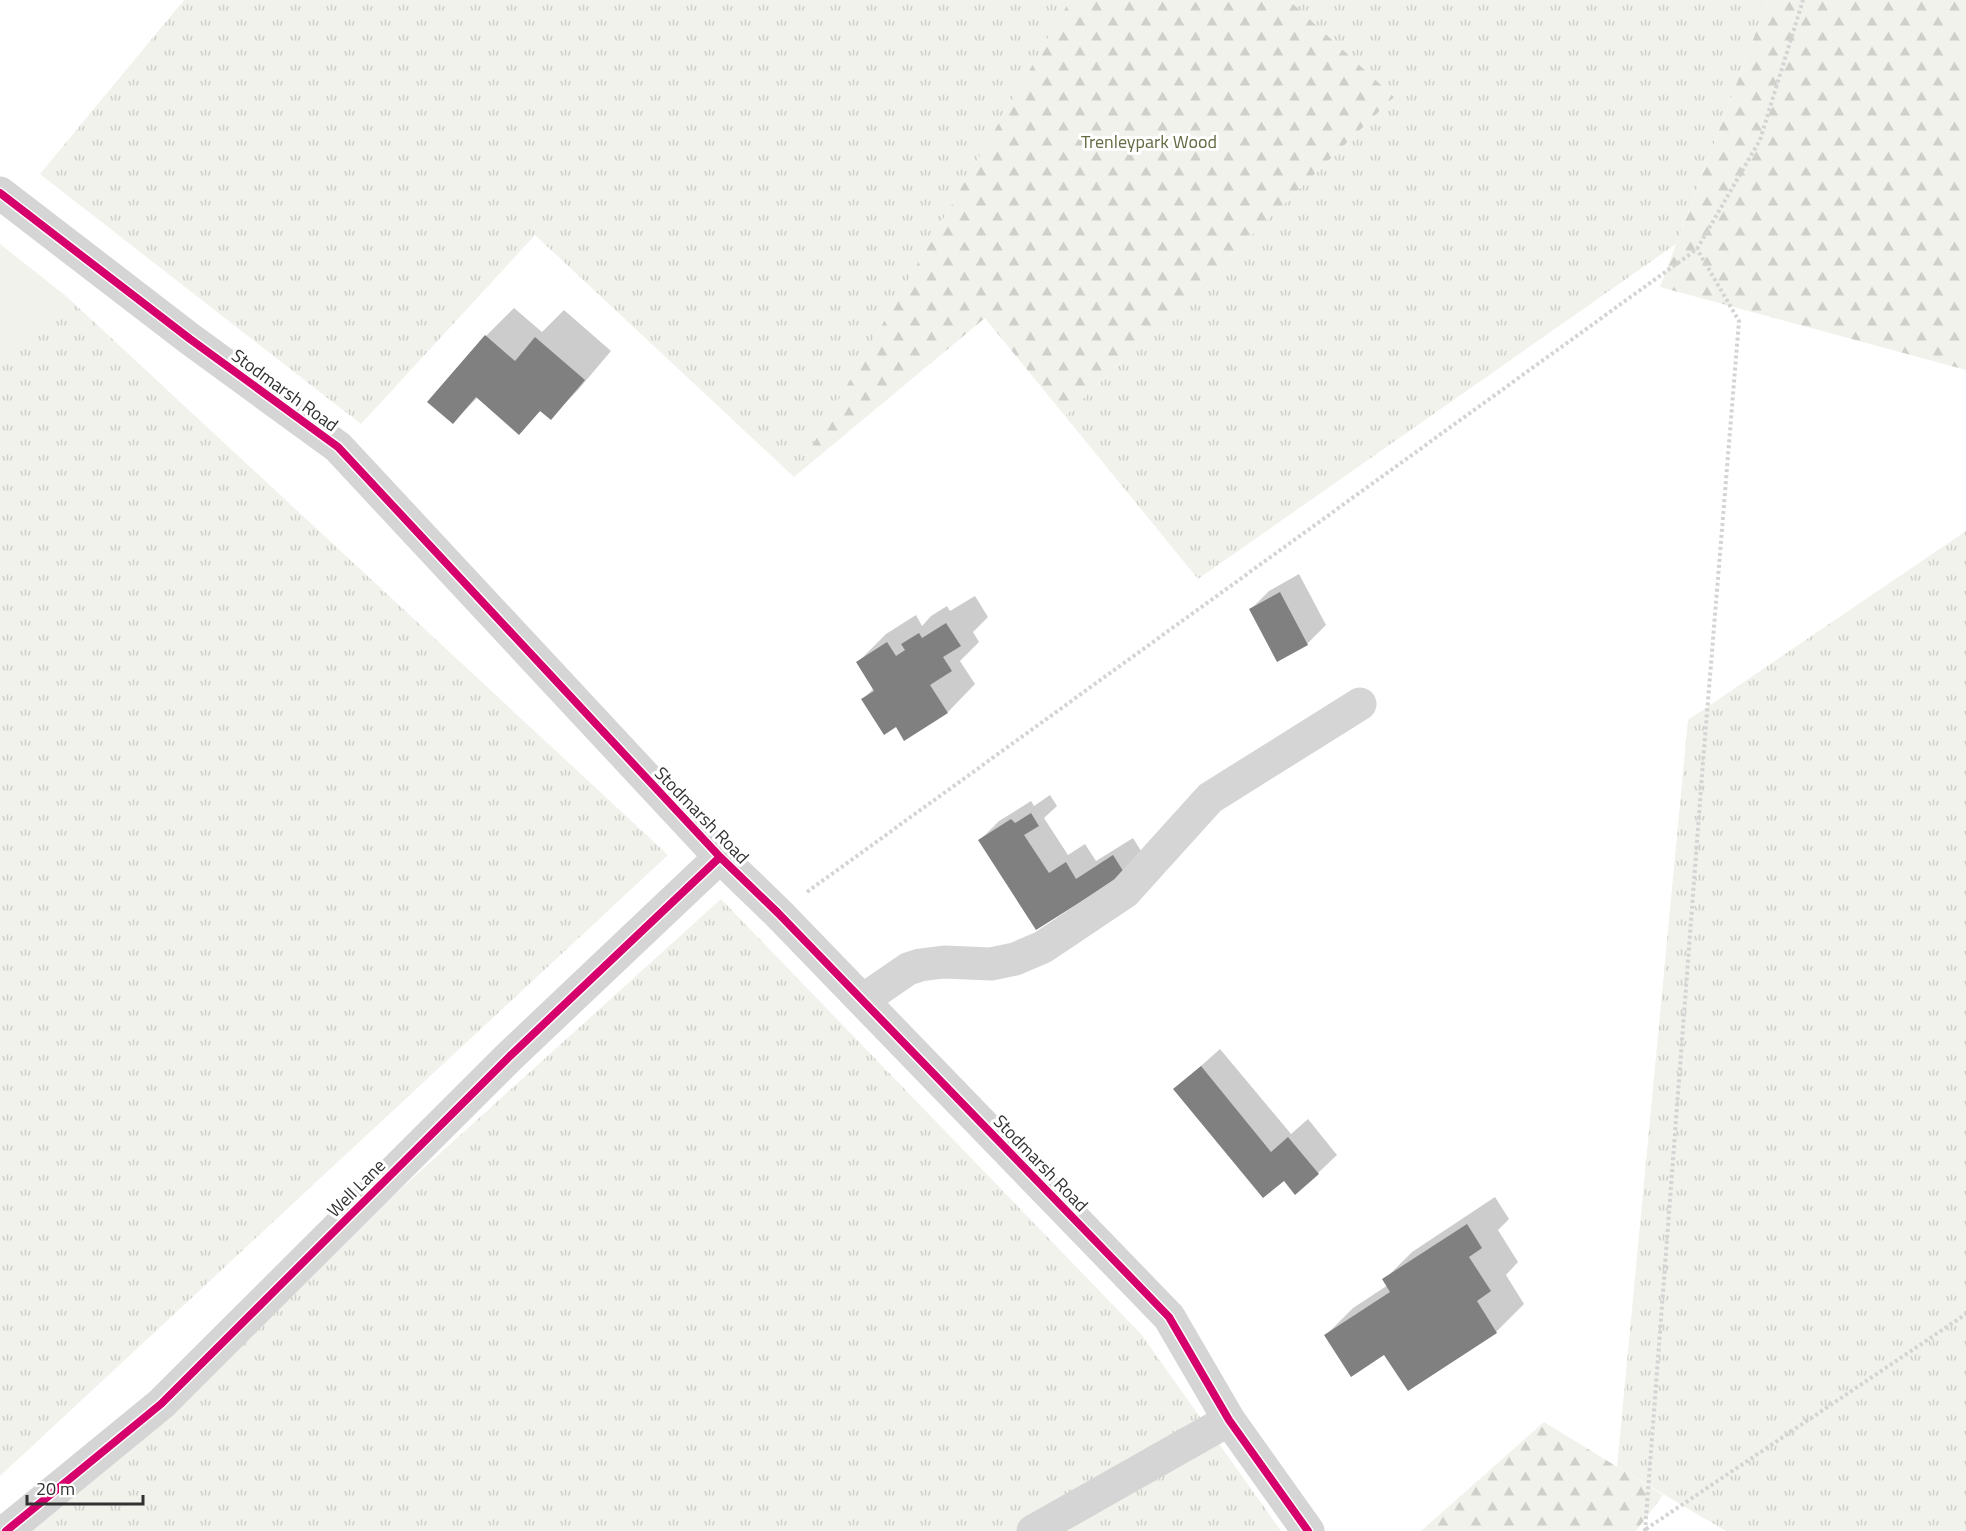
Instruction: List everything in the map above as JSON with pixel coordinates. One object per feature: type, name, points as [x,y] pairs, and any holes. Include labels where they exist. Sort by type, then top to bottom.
[{"type":"street","name":"Stodmarsh Road","points":[[0,193],[190,339],[338,447],[720,857],[863,1000],[1169,1317],[1229,1420],[1308,1531]]},
{"type":"street","points":[[863,1000],[908,969],[920,965],[944,962],[991,964],[1015,959],[1043,947],[1125,892],[1210,798],[1360,704]]},
{"type":"street","name":"Well Lane","points":[[6,1531],[161,1404],[510,1056],[720,857]]},
{"type":"street","points":[[1033,1531],[1229,1420]]},
{"type":"path","points":[[778,913],[1697,249],[1760,140],[1803,0]]},
{"type":"path","points":[[1645,1530],[1739,321],[1697,249]]},
{"type":"path","points":[[1645,1530],[1966,1314]]},
{"type":"green space","points":[[184,0],[1070,0],[794,477],[535,235],[361,424],[40,174]]},
{"type":"green space","name":"Trenleypark Wood","points":[[1070,0],[1294,0],[1292,3],[1394,97],[1065,416],[985,318],[794,477]]},
{"type":"green space","points":[[1294,0],[1768,0],[1676,244],[1198,579],[1065,416],[1394,97],[1292,3]]},
{"type":"green space","points":[[1768,0],[1966,0],[1966,370],[1660,287]]},
{"type":"green space","points":[[0,244],[66,296],[0,352]]},
{"type":"green space","points":[[66,296],[668,855],[0,1476],[0,352]]},
{"type":"green space","points":[[1966,531],[1966,1531],[1726,1531],[1617,1467],[1688,720]]},
{"type":"green space","points":[[721,899],[1141,1334],[1281,1531],[23,1531]]},
{"type":"green space","points":[[1544,1422],[1663,1495],[1636,1531],[1421,1531]]},
{"type":"building","points":[[485,335],[515,361],[535,337],[585,380],[551,420],[540,411],[519,435],[476,397],[453,424],[427,402]]},
{"type":"building","points":[[1280,592],[1308,645],[1277,662],[1249,609]]},
{"type":"building","points":[[946,623],[961,646],[943,657],[952,671],[930,685],[948,713],[904,741],[896,727],[884,735],[861,699],[874,691],[856,662],[887,642],[896,656],[905,650],[901,644],[919,633],[922,638]]},
{"type":"building","points":[[1031,813],[1039,826],[1024,835],[1049,873],[1066,862],[1076,879],[1113,855],[1125,874],[1036,930],[978,840],[1011,819],[1015,823]]},
{"type":"building","points":[[1201,1066],[1271,1152],[1288,1137],[1319,1174],[1295,1195],[1284,1181],[1263,1198],[1173,1089]]},
{"type":"building","points":[[1467,1224],[1482,1248],[1469,1257],[1491,1291],[1477,1301],[1497,1333],[1408,1391],[1384,1355],[1351,1377],[1324,1335],[1390,1292],[1382,1279]]},
{"type":"cycle path","points":[[0,193],[190,339],[338,447],[720,857],[778,913],[1169,1317],[1229,1420],[1308,1531]]},
{"type":"cycle path","points":[[6,1531],[161,1404],[510,1056],[720,857]]}]
